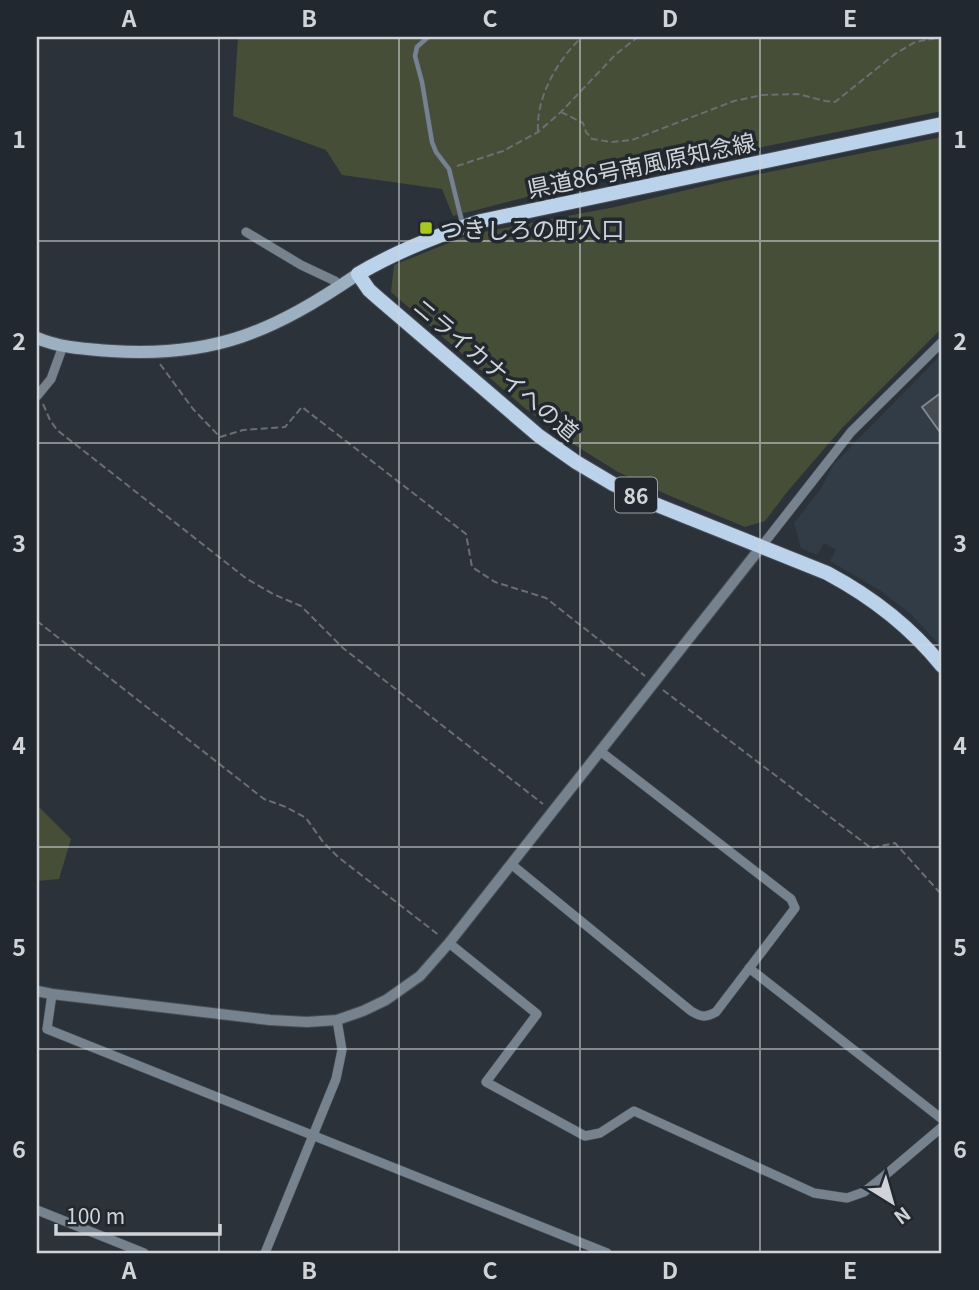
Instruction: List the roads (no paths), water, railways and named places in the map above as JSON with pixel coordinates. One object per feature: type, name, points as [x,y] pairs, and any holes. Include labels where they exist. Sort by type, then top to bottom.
[{"type":"main road","name":"県道86号南風原知念線","points":[[358,274],[424,240],[463,226],[942,124]]},
{"type":"main road","points":[[37,338],[63,346],[113,351],[150,352],[204,348],[253,334],[281,322],[358,274]]},
{"type":"main road","name":"ニライカナイへの道","points":[[358,274],[378,298],[539,436],[576,462],[657,505],[827,573],[872,599],[906,627],[942,666]]},
{"type":"street","points":[[246,232],[340,286]]},
{"type":"street","points":[[37,991],[270,1020],[307,1022],[337,1020],[386,1000],[420,976],[449,943],[851,432],[942,342]]},
{"type":"street","points":[[38,395],[51,379],[63,346]]},
{"type":"street","points":[[511,864],[680,1003],[702,1017],[716,1012],[795,908],[791,899],[600,751]]},
{"type":"street","points":[[449,943],[537,1014],[485,1082],[585,1136],[600,1133],[634,1111],[814,1193],[847,1198],[864,1192],[942,1127]]},
{"type":"street","points":[[749,968],[942,1119]]},
{"type":"street","points":[[51,994],[47,1028],[607,1253]]},
{"type":"street","points":[[265,1253],[336,1079],[341,1050],[337,1020]]},
{"type":"street","points":[[37,1210],[144,1253]]},
{"type":"lane","points":[[428,37],[417,47],[415,56],[432,142],[449,169],[463,226]]},
{"type":"place","name":"つきしろの町入口","points":[[426,228]]}]
